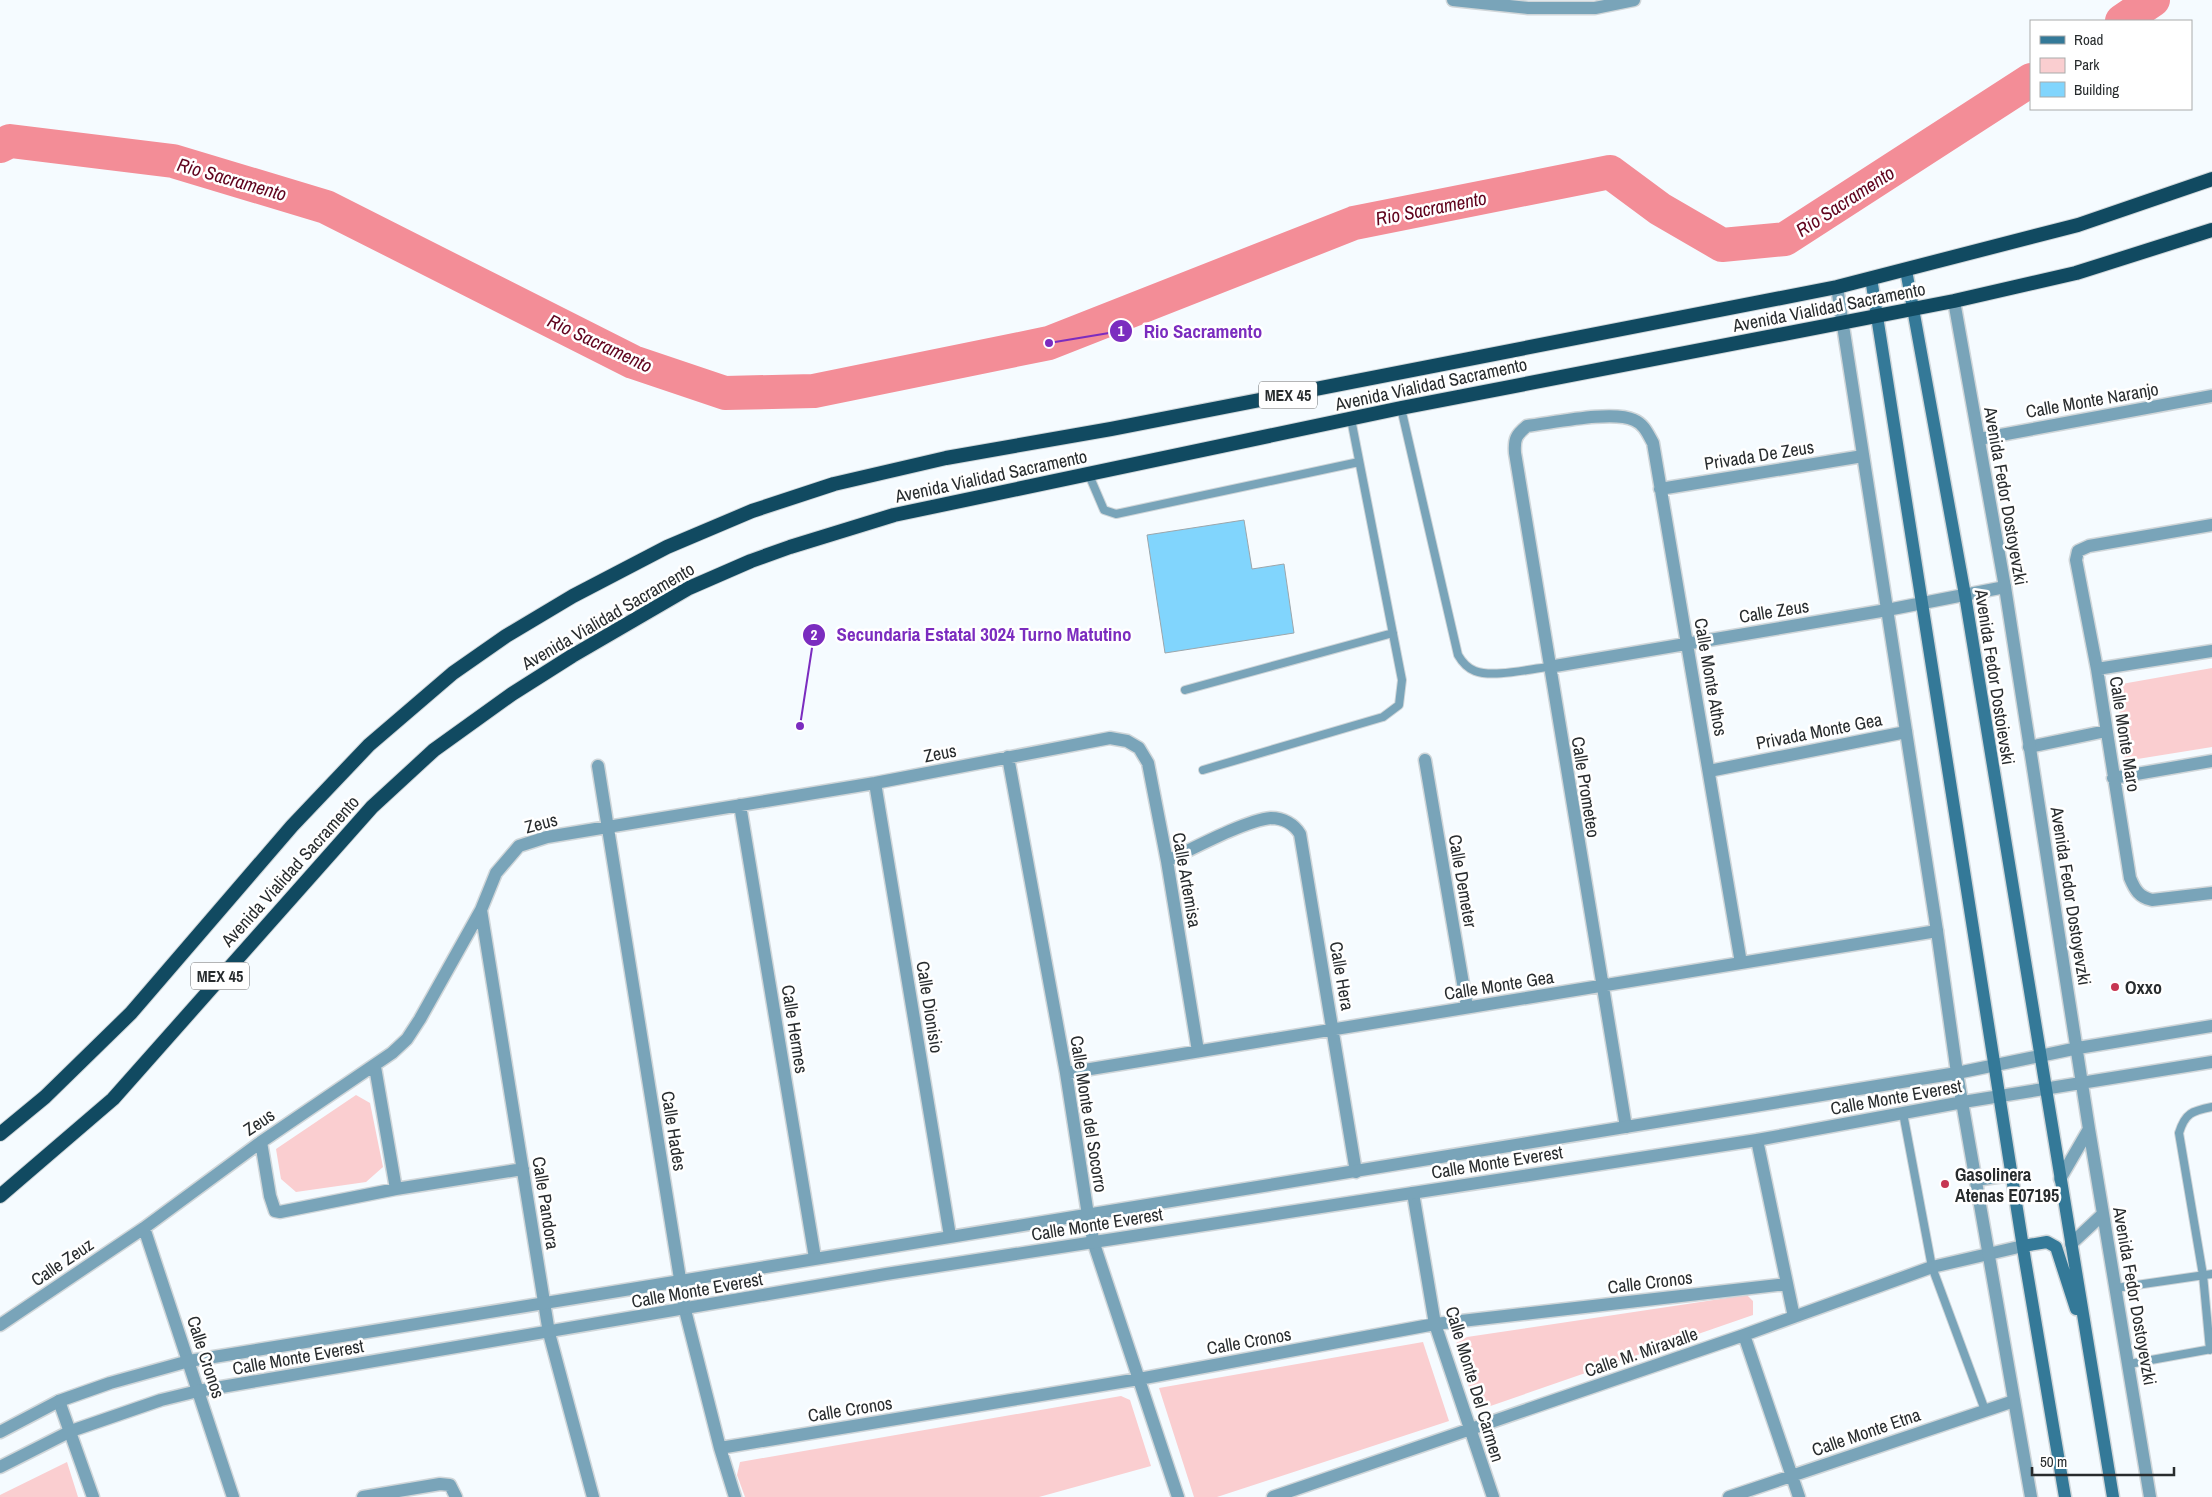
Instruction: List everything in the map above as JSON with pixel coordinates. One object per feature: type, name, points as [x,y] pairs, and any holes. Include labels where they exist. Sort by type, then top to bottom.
[{"type":"highway","name":"Avenida Vialidad Sacramento","points":[[0,1134],[45,1097],[131,1012],[292,826],[369,744],[453,673],[506,636],[573,596],[667,547],[791,497],[834,484],[946,458],[1140,424],[1837,287],[2078,225],[2212,179]]},
{"type":"highway","name":"Avenida Vialidad Sacramento","points":[[0,1196],[113,1098],[296,891],[403,776],[434,750],[512,694],[689,588],[790,546],[894,515],[1402,408],[1913,310],[2076,273],[2212,230]]},
{"type":"main road","name":"Avenida Fedor Dostoievski","points":[[1906,270],[1965,595],[2046,1090]]},
{"type":"main road","points":[[1871,278],[2011,1175],[2065,1497]]},
{"type":"main road","points":[[2046,1090],[2112,1497]]},
{"type":"main road","points":[[2023,1246],[2047,1242],[2056,1247],[2071,1299],[2083,1322]]},
{"type":"street","points":[[1454,0],[1595,8],[1634,0]]},
{"type":"street","points":[[1837,287],[1937,930],[1957,1072],[2031,1497]]},
{"type":"street","name":"Avenida Fedor Dostoyevzki","points":[[1954,301],[2004,587],[2078,1048],[2089,1129],[2150,1497]]},
{"type":"street","name":"Calle Monte Naranjo","points":[[1979,439],[2212,396]]},
{"type":"street","name":"Calle Monte Athos","points":[[1515,453],[1514,441],[1516,435],[1528,426],[1620,415],[1636,420],[1646,429],[1653,443],[1741,963]]},
{"type":"street","name":"Calle Prometeo","points":[[1515,453],[1626,1127]]},
{"type":"street","name":"Privada De Zeus","points":[[1660,489],[1863,456]]},
{"type":"street","name":"Calle Monte Maro","points":[[2212,525],[2089,546],[2078,551],[2076,560],[2097,669],[2130,878],[2140,896],[2152,900],[2165,900],[2212,893]]},
{"type":"street","name":"Calle Zeus","points":[[1549,668],[1921,604],[2004,587]]},
{"type":"street","points":[[2097,669],[2212,651]]},
{"type":"street","points":[[2029,747],[2106,731]]},
{"type":"street","name":"Privada Monte Gea","points":[[1709,771],[1906,732]]},
{"type":"street","name":"Zeus","points":[[144,1228],[261,1142],[375,1067],[402,1044],[420,1019],[481,910],[496,873],[519,846],[547,837],[875,783],[1110,738]]},
{"type":"street","name":"Calle Artemisa","points":[[1110,738],[1127,741],[1138,748],[1148,763],[1167,861],[1198,1052]]},
{"type":"street","name":"Calle Monte del Socorro","points":[[1008,757],[1066,1073],[1094,1244],[1178,1497]]},
{"type":"street","name":"Calle Demeter","points":[[1425,760],[1467,1008]]},
{"type":"street","points":[[2113,778],[2212,761]]},
{"type":"street","name":"Calle Hades","points":[[598,766],[685,1310],[720,1448],[735,1497]]},
{"type":"street","name":"Calle Dionisio","points":[[875,783],[950,1236]]},
{"type":"street","name":"Calle Hermes","points":[[740,805],[815,1258]]},
{"type":"street","name":"Calle Hera","points":[[1167,861],[1258,820],[1282,820],[1296,827],[1300,834],[1334,1029],[1356,1172]]},
{"type":"street","name":"Calle Pandora","points":[[481,910],[549,1333],[593,1497]]},
{"type":"street","name":"Calle Monte Gea","points":[[1066,1073],[1937,930]]},
{"type":"street","name":"Calle Monte Everest","points":[[0,1432],[59,1402],[110,1383],[189,1361],[680,1282],[950,1236],[1356,1172],[1957,1072],[2078,1048],[2212,1026]]},
{"type":"street","name":"Calle Monte Everest","points":[[0,1467],[71,1431],[161,1400],[198,1391],[685,1310],[886,1274],[1094,1244],[1758,1140],[1963,1102],[2000,1098],[2212,1062]]},
{"type":"street","points":[[375,1067],[396,1189]]},
{"type":"street","points":[[2060,1179],[2089,1129]]},
{"type":"street","points":[[1758,1140],[1794,1317]]},
{"type":"street","points":[[261,1142],[270,1196],[277,1212],[396,1189],[523,1169]]},
{"type":"street","points":[[1976,1180],[2011,1175]]},
{"type":"street","name":"Calle Monte Del Carmen","points":[[1413,1193],[1435,1324],[1493,1497]]},
{"type":"street","points":[[2071,1244],[2103,1214]]},
{"type":"street","name":"Calle Cronos","points":[[144,1228],[233,1497]]},
{"type":"street","name":"Calle Zeuz","points":[[0,1325],[144,1228]]},
{"type":"street","name":"Calle M. Miravalle","points":[[1273,1497],[1744,1335],[1932,1267],[1988,1252],[2023,1246]]},
{"type":"street","name":"Calle Cronos","points":[[720,1448],[1139,1378],[1435,1324],[1786,1284]]},
{"type":"street","points":[[1744,1335],[1799,1497]]},
{"type":"street","name":"Calle Monte Etna","points":[[1730,1497],[2014,1401]]},
{"type":"street","points":[[59,1402],[71,1431],[93,1497]]},
{"type":"street","points":[[363,1497],[440,1484],[450,1484],[456,1497]]},
{"type":"lane","points":[[1402,408],[1458,655],[1464,664],[1474,671],[1489,673],[1549,668]]},
{"type":"lane","points":[[1203,770],[1383,717],[1399,705],[1402,680],[1351,419]]},
{"type":"lane","points":[[1089,475],[1104,510],[1116,514],[1360,462]]},
{"type":"lane","points":[[1185,690],[1393,633]]},
{"type":"lane","points":[[2129,1364],[2211,1349],[2203,1275],[2179,1133],[2183,1120],[2195,1110],[2212,1107]]},
{"type":"lane","points":[[1903,1113],[1932,1267],[1985,1410]]},
{"type":"lane","points":[[2116,1288],[2212,1274]]},
{"type":"green space","points":[[2212,668],[2212,747],[2125,761],[2116,685]]},
{"type":"green space","points":[[356,1095],[370,1103],[383,1167],[366,1182],[296,1192],[281,1179],[276,1149]]},
{"type":"green space","points":[[1747,1295],[1753,1301],[1753,1315],[1476,1411],[1456,1343],[1467,1337]]},
{"type":"green space","points":[[1423,1342],[1449,1421],[1217,1497],[1194,1497],[1159,1388]]},
{"type":"green space","points":[[1121,1396],[1130,1400],[1151,1466],[1039,1497],[745,1497],[737,1475],[740,1462]]},
{"type":"green space","points":[[67,1462],[78,1497],[0,1497],[0,1495]]},
{"type":"building","points":[[1244,520],[1252,569],[1284,564],[1294,633],[1165,653],[1147,535]]},
{"type":"waterway","name":"Rio Sacramento","points":[[2123,20],[2153,0]]},
{"type":"waterway","name":"Rio Sacramento","points":[[0,146],[10,141],[173,161],[326,207],[633,362],[725,393],[814,391],[1049,343],[1354,223],[1610,172],[1660,209],[1722,245],[1785,239],[2030,81]]},
{"type":"place","name":"Rio Sacramento","points":[[1049,343]]},
{"type":"place","name":"Secundaria Estatal 3024 Turno Matutino","points":[[800,726]]},
{"type":"place","name":"Oxxo","points":[[2115,987]]},
{"type":"place","name":"Gasolinera Atenas E07195","points":[[1945,1184]]}]
